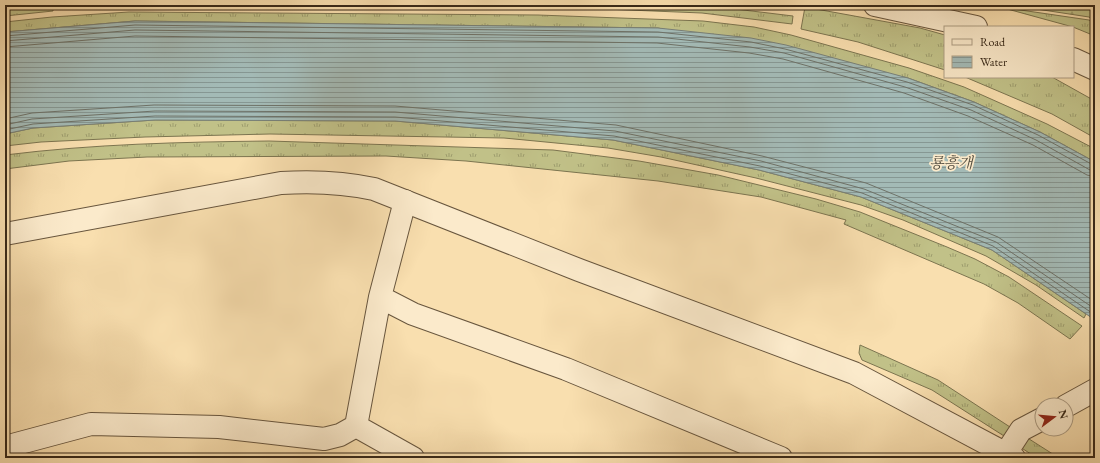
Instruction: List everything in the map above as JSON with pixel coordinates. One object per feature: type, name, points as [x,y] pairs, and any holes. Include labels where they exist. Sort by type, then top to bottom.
[{"type":"street","points":[[875,5],[971,26]]},
{"type":"street","points":[[1074,59],[1095,69]]},
{"type":"street","points":[[5,234],[281,183],[312,181],[344,183],[374,189],[405,200],[579,270],[854,374],[1010,455],[1021,430],[1034,423]]},
{"type":"street","points":[[356,426],[380,297],[405,200]]},
{"type":"street","points":[[380,297],[413,314],[566,369],[781,458]]},
{"type":"street","points":[[1074,402],[1095,390]]},
{"type":"street","points":[[5,447],[91,424],[219,427],[324,438],[340,435],[356,426]]},
{"type":"street","points":[[356,426],[413,458]]},
{"type":"green space","points":[[5,5],[53,5],[53,11],[5,16]]},
{"type":"green space","points":[[506,5],[702,5],[793,16],[792,24],[702,13]]},
{"type":"green space","points":[[1010,5],[1095,5],[1095,21],[1089,17]]},
{"type":"green space","points":[[805,7],[920,28],[944,35],[944,70],[858,42],[801,29]]},
{"type":"green space","points":[[1000,7],[1089,20],[1095,24],[1095,36],[1074,27],[1074,26]]},
{"type":"green space","points":[[129,12],[538,15],[703,21],[754,27],[791,35],[909,68],[964,87],[1047,124],[1095,149],[1095,162],[1040,132],[974,102],[908,78],[658,28],[135,21],[5,32],[5,22],[52,17]]},
{"type":"green space","points":[[967,78],[1054,78],[1095,101],[1095,138],[1052,114]]},
{"type":"green space","points":[[155,120],[395,121],[613,140],[759,170],[861,197],[992,250],[1086,314],[1084,318],[1036,285],[986,256],[903,220],[861,205],[756,178],[661,157],[608,148],[504,138],[270,134],[145,137],[41,142],[5,146],[5,134],[33,128]]},
{"type":"green space","points":[[269,141],[553,150],[639,161],[718,175],[816,199],[860,212],[947,247],[975,259],[1009,277],[1082,326],[1070,339],[1018,303],[984,284],[844,224],[846,220],[761,197],[658,181],[466,161],[386,156],[147,157],[69,161],[5,169],[5,155],[38,151],[137,144]]},
{"type":"green space","points":[[860,345],[938,380],[1010,427],[1004,436],[932,390],[862,360],[859,353]]},
{"type":"green space","points":[[1026,437],[1059,458],[1037,458],[1020,447]]},
{"type":"water","name":"룡흥개","points":[[135,21],[658,28],[751,38],[786,45],[908,78],[974,102],[1040,132],[1095,162],[1095,320],[992,250],[861,197],[759,170],[613,140],[395,121],[155,120],[33,128],[5,134],[5,32]]}]
